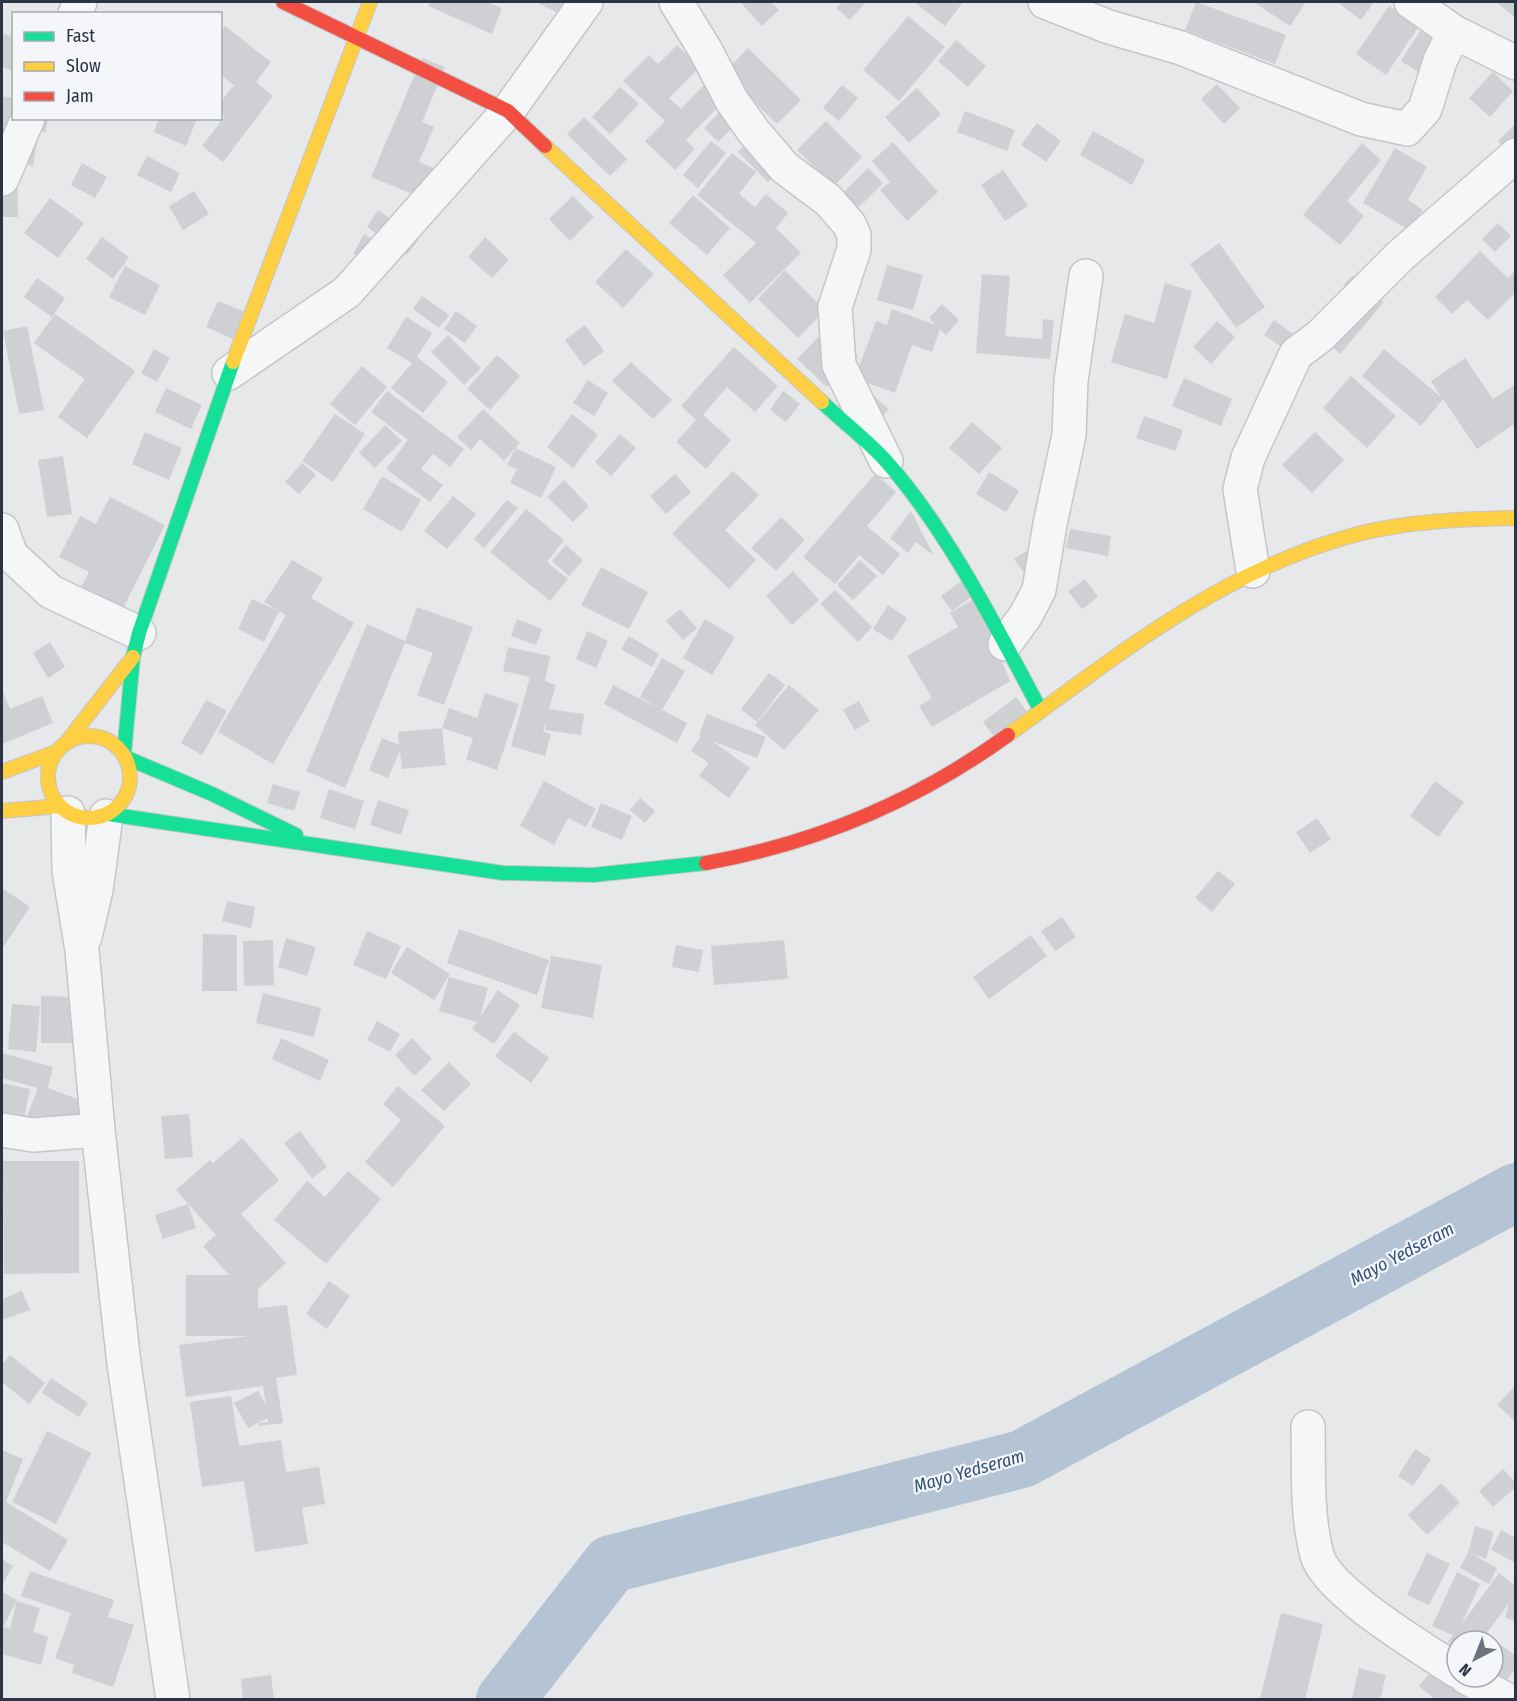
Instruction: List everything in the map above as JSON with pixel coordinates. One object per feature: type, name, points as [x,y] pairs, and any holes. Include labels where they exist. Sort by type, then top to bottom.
[{"type":"street","points":[[283,2],[508,111],[886,461],[921,503],[952,552],[1041,711]]},
{"type":"street","points":[[2,811],[64,809],[93,819],[107,815],[124,800],[131,780],[125,756],[136,645],[229,373],[370,2]]},
{"type":"street","points":[[229,373],[347,292],[508,111],[586,2]]},
{"type":"street","points":[[676,2],[706,51],[732,101],[754,132],[785,168],[828,200],[849,225],[854,235],[854,249],[835,308],[839,365],[886,461]]},
{"type":"street","points":[[1045,2],[1109,27],[1181,48],[1361,119],[1407,129],[1425,109],[1440,61],[1454,32]]},
{"type":"street","points":[[1411,2],[1454,32],[1515,63]]},
{"type":"street","points":[[2,179],[27,120]]},
{"type":"street","points":[[1253,571],[1240,489],[1248,458],[1296,354],[1320,336],[1400,256],[1515,155]]},
{"type":"street","points":[[1005,644],[1026,615],[1039,590],[1069,435],[1071,381],[1086,276]]},
{"type":"street","points":[[107,815],[207,833],[319,846],[498,873],[553,876],[628,874],[695,864],[780,847],[860,820],[919,791],[977,757],[1131,644],[1181,611],[1290,553],[1350,535],[1440,519],[1515,518]]},
{"type":"street","points":[[2,530],[11,555],[51,592],[136,645]]},
{"type":"street","points":[[136,645],[50,763],[49,786],[64,809],[69,871],[82,950],[98,1130],[124,1364],[173,1700]]},
{"type":"street","points":[[2,772],[61,748],[77,737],[103,738],[115,744],[125,756],[212,794],[319,846]]},
{"type":"street","points":[[82,950],[96,890],[107,815]]},
{"type":"street","points":[[2,1130],[33,1135],[98,1130]]},
{"type":"street","points":[[1308,1427],[1311,1520],[1318,1558],[1344,1592],[1445,1663]]},
{"type":"street","points":[[1487,1689],[1507,1700]]},
{"type":"building","points":[[430,2],[487,2],[502,8],[492,34],[428,6]]},
{"type":"building","points":[[536,2],[573,2],[560,14]]},
{"type":"building","points":[[740,2],[771,2],[779,10],[762,26]]},
{"type":"building","points":[[842,2],[866,2],[850,20],[836,8]]},
{"type":"building","points":[[914,2],[963,2],[945,26]]},
{"type":"building","points":[[1196,2],[1286,35],[1275,64],[1185,30]]},
{"type":"building","points":[[1253,2],[1306,2],[1290,26]]},
{"type":"building","points":[[1337,2],[1374,2],[1361,20]]},
{"type":"building","points":[[1496,2],[1516,2],[1516,18]]},
{"type":"building","points":[[1389,6],[1419,26],[1386,75],[1356,54]]},
{"type":"building","points":[[908,16],[945,47],[899,101],[863,70]]},
{"type":"building","points":[[225,26],[271,62],[256,82],[273,96],[223,162],[202,146],[225,116],[222,114],[222,100],[234,85],[222,76],[222,30]]},
{"type":"building","points":[[1420,31],[1457,54],[1438,84],[1401,61]]},
{"type":"building","points":[[2,33],[12,36],[12,71],[2,67]]},
{"type":"building","points":[[956,40],[986,66],[968,87],[938,61]]},
{"type":"building","points":[[677,45],[700,67],[669,98],[681,109],[706,83],[725,100],[686,140],[695,149],[675,170],[645,141],[665,121],[623,81],[649,55],[658,64]]},
{"type":"building","points":[[748,48],[801,100],[777,124],[744,92],[747,89],[727,70]]},
{"type":"building","points":[[422,58],[445,67],[422,122],[434,127],[419,162],[457,178],[444,207],[371,177]]},
{"type":"building","points":[[1493,72],[1513,91],[1490,117],[1469,98]]},
{"type":"building","points":[[1217,84],[1240,108],[1224,124],[1201,99]]},
{"type":"building","points":[[842,85],[858,98],[839,121],[823,108]]},
{"type":"building","points":[[620,87],[639,104],[610,134],[592,117]]},
{"type":"building","points":[[917,88],[941,114],[909,143],[885,117]]},
{"type":"building","points":[[2,96],[12,98],[12,120],[48,120],[46,132],[39,131],[33,166],[17,163],[18,217],[2,217]]},
{"type":"building","points":[[727,105],[741,119],[718,142],[704,128]]},
{"type":"building","points":[[965,111],[1015,130],[1007,151],[957,132]]},
{"type":"building","points":[[584,117],[627,159],[610,176],[567,134]]},
{"type":"building","points":[[158,120],[196,120],[186,146],[154,132]]},
{"type":"building","points":[[826,121],[862,157],[834,186],[797,150]]},
{"type":"building","points":[[1037,123],[1061,141],[1046,162],[1021,145]]},
{"type":"building","points":[[1516,123],[1516,158],[1498,141]]},
{"type":"building","points":[[1093,131],[1145,160],[1132,185],[1080,155]]},
{"type":"building","points":[[755,134],[786,164],[768,182],[738,152]]},
{"type":"building","points":[[711,141],[726,153],[698,188],[683,175]]},
{"type":"building","points":[[893,142],[938,192],[907,221],[880,190],[890,182],[872,161]]},
{"type":"building","points":[[1362,143],[1381,160],[1347,201],[1364,216],[1340,245],[1303,215]]},
{"type":"building","points":[[1395,148],[1427,167],[1408,200],[1423,210],[1411,231],[1363,203]]},
{"type":"building","points":[[732,153],[756,172],[739,194],[755,207],[766,194],[788,213],[776,228],[801,253],[750,303],[723,275],[756,243],[697,195]]},
{"type":"building","points":[[147,156],[180,173],[171,192],[137,175]]},
{"type":"building","points":[[82,163],[107,177],[95,198],[71,185]]},
{"type":"building","points":[[868,168],[883,183],[856,210],[841,195]]},
{"type":"building","points":[[1003,170],[1028,206],[1005,221],[981,185]]},
{"type":"building","points":[[194,191],[209,214],[183,230],[169,206]]},
{"type":"building","points":[[693,195],[730,228],[707,255],[669,223]]},
{"type":"building","points":[[573,196],[594,217],[570,241],[549,219]]},
{"type":"building","points":[[50,198],[84,223],[58,258],[24,233]]},
{"type":"building","points":[[378,210],[419,239],[407,255],[367,227]]},
{"type":"building","points":[[1498,223],[1511,236],[1495,252],[1482,239]]},
{"type":"building","points":[[364,234],[399,254],[388,273],[353,254]]},
{"type":"building","points":[[102,237],[129,257],[113,279],[86,259]]},
{"type":"building","points":[[485,237],[509,260],[492,278],[468,257]]},
{"type":"building","points":[[1219,243],[1265,307],[1236,328],[1190,264]]},
{"type":"building","points":[[626,249],[654,274],[623,308],[595,282]]},
{"type":"building","points":[[1480,251],[1508,278],[1516,270],[1516,292],[1488,320],[1467,300],[1452,314],[1435,297]]},
{"type":"building","points":[[887,265],[923,275],[913,310],[877,300]]},
{"type":"building","points":[[125,266],[160,285],[145,315],[109,297]]},
{"type":"building","points":[[785,270],[825,310],[798,338],[758,299]]},
{"type":"building","points":[[982,274],[1010,276],[1005,336],[1042,339],[1043,319],[1054,320],[1050,359],[976,353]]},
{"type":"building","points":[[1352,276],[1384,302],[1340,354],[1322,338],[1354,293],[1344,285]]},
{"type":"building","points":[[37,278],[65,298],[52,317],[24,297]]},
{"type":"building","points":[[1165,283],[1192,291],[1167,379],[1111,362],[1125,314],[1154,323]]},
{"type":"building","points":[[422,296],[449,315],[439,328],[413,309]]},
{"type":"building","points":[[218,301],[252,315],[240,342],[206,327]]},
{"type":"building","points":[[942,304],[959,320],[946,335],[940,329],[932,352],[912,345],[895,393],[855,378],[876,321],[887,325],[892,309],[936,325],[929,318]]},
{"type":"building","points":[[456,311],[477,326],[465,343],[444,329]]},
{"type":"building","points":[[55,314],[135,371],[87,438],[58,417],[85,379],[34,343]]},
{"type":"building","points":[[406,317],[432,333],[417,357],[448,382],[423,413],[391,388],[412,363],[387,348]]},
{"type":"building","points":[[1274,320],[1301,340],[1292,354],[1264,335]]},
{"type":"building","points":[[1217,321],[1235,337],[1211,364],[1193,347]]},
{"type":"building","points":[[585,325],[604,351],[584,366],[565,340]]},
{"type":"building","points":[[27,326],[44,410],[19,414],[3,331]]},
{"type":"building","points":[[828,327],[858,356],[827,387],[797,359]]},
{"type":"building","points":[[448,335],[481,368],[464,385],[431,352]]},
{"type":"building","points":[[734,347],[778,386],[755,412],[727,387],[703,415],[731,440],[706,469],[676,442],[696,420],[681,406]]},
{"type":"building","points":[[154,349],[170,358],[157,382],[141,373]]},
{"type":"building","points":[[1384,349],[1442,398],[1431,381],[1465,358],[1493,399],[1516,384],[1516,423],[1477,449],[1443,399],[1421,426],[1362,376]]},
{"type":"building","points":[[497,355],[520,376],[490,410],[467,389]]},
{"type":"building","points":[[631,362],[672,400],[653,419],[612,381]]},
{"type":"building","points":[[362,366],[387,387],[355,425],[330,404]]},
{"type":"building","points":[[1351,376],[1396,416],[1367,448],[1323,408]]},
{"type":"building","points":[[1184,378],[1232,399],[1221,426],[1172,406]]},
{"type":"building","points":[[588,380],[608,393],[594,416],[573,403]]},
{"type":"building","points":[[166,388],[202,405],[191,429],[155,412]]},
{"type":"building","points":[[387,391],[464,449],[450,467],[433,454],[421,469],[443,485],[430,502],[386,469],[408,440],[371,412]]},
{"type":"building","points":[[783,391],[800,404],[786,422],[770,410]]},
{"type":"building","points":[[872,395],[889,409],[877,423]]},
{"type":"building","points":[[483,409],[520,443],[504,461],[480,439],[471,450],[457,437]]},
{"type":"building","points":[[335,414],[365,434],[333,482],[302,461]]},
{"type":"building","points":[[572,414],[598,435],[573,468],[547,447]]},
{"type":"building","points":[[1144,416],[1183,430],[1175,451],[1136,438]]},
{"type":"building","points":[[972,422],[1002,448],[979,474],[949,448]]},
{"type":"building","points":[[385,425],[402,441],[375,468],[359,453]]},
{"type":"building","points":[[145,432],[182,448],[169,480],[132,464]]},
{"type":"building","points":[[1315,432],[1344,460],[1312,493],[1282,465]]},
{"type":"building","points":[[620,434],[636,448],[611,476],[595,462]]},
{"type":"building","points":[[515,448],[556,467],[541,498],[510,483],[517,469],[507,465]]},
{"type":"building","points":[[63,456],[72,514],[47,517],[38,460]]},
{"type":"building","points":[[302,463],[316,475],[299,494],[285,482]]},
{"type":"building","points":[[733,471],[759,495],[725,530],[756,560],[729,589],[672,534]]},
{"type":"building","points":[[989,472],[1019,491],[1006,512],[976,494]]},
{"type":"building","points":[[675,474],[691,492],[666,514],[650,496]]},
{"type":"building","points":[[875,474],[896,492],[867,526],[900,554],[883,575],[859,555],[835,584],[803,557]]},
{"type":"building","points":[[382,476],[421,500],[402,532],[363,509]]},
{"type":"building","points":[[564,480],[589,506],[573,522],[547,497]]},
{"type":"building","points":[[453,496],[476,514],[447,549],[424,531]]},
{"type":"building","points":[[110,497],[165,525],[120,614],[78,593],[89,572],[59,557],[80,516],[96,524]]},
{"type":"building","points":[[507,500],[518,508],[484,548],[474,539]]},
{"type":"building","points":[[526,509],[564,540],[547,562],[568,579],[550,601],[490,552]]},
{"type":"building","points":[[911,511],[934,556],[916,542],[908,553],[890,538]]},
{"type":"building","points":[[781,517],[805,540],[776,571],[751,548]]},
{"type":"building","points":[[1070,529],[1111,536],[1108,556],[1066,548]]},
{"type":"building","points":[[1037,544],[1026,576],[1014,559]]},
{"type":"building","points":[[566,545],[583,560],[569,576],[552,561]]},
{"type":"building","points":[[292,560],[323,578],[311,598],[354,623],[273,764],[218,732],[286,615],[264,602]]},
{"type":"building","points":[[860,560],[877,576],[853,600],[837,585]]},
{"type":"building","points":[[601,567],[648,592],[629,629],[581,605]]},
{"type":"building","points":[[793,571],[819,600],[792,625],[766,596]]},
{"type":"building","points":[[1085,579],[1098,597],[1082,609],[1068,591]]},
{"type":"building","points":[[963,580],[975,594],[952,611],[941,596]]},
{"type":"building","points":[[835,590],[872,627],[858,642],[820,604]]},
{"type":"building","points":[[976,598],[1010,681],[932,727],[919,706],[932,698],[907,656],[958,627],[950,613]]},
{"type":"building","points":[[252,599],[279,611],[264,642],[238,629]]},
{"type":"building","points":[[888,605],[907,618],[892,641],[873,629]]},
{"type":"building","points":[[417,607],[473,627],[444,705],[417,695],[433,653],[405,643],[345,788],[306,771],[367,624],[405,641]]},
{"type":"building","points":[[680,609],[697,628],[683,640],[666,621]]},
{"type":"building","points":[[517,619],[542,629],[536,645],[511,636]]},
{"type":"building","points":[[705,619],[735,637],[712,675],[683,658]]},
{"type":"building","points":[[587,631],[608,641],[596,668],[576,659]]},
{"type":"building","points":[[629,636],[659,654],[652,667],[621,649]]},
{"type":"building","points":[[50,642],[65,667],[48,678],[33,653]]},
{"type":"building","points":[[508,647],[550,656],[545,681],[556,685],[549,709],[584,714],[581,735],[545,730],[547,719],[543,731],[551,734],[545,756],[511,746],[530,677],[503,671]]},
{"type":"building","points":[[662,658],[685,671],[662,710],[687,723],[677,743],[604,704],[613,685],[658,708],[640,697]]},
{"type":"building","points":[[769,673],[785,685],[757,722],[741,709]]},
{"type":"building","points":[[789,685],[819,710],[784,750],[755,725]]},
{"type":"building","points":[[2,689],[10,709],[42,696],[53,723],[2,744]]},
{"type":"building","points":[[485,693],[519,704],[497,770],[466,759],[473,738],[442,728],[449,708],[477,718]]},
{"type":"building","points":[[1016,697],[1031,717],[998,742],[983,722]]},
{"type":"building","points":[[206,700],[227,711],[202,755],[181,743]]},
{"type":"building","points":[[859,701],[870,721],[855,730],[843,710]]},
{"type":"building","points":[[707,714],[766,737],[757,758],[712,741],[750,768],[729,798],[699,776],[709,763],[691,751],[701,736],[699,735]]},
{"type":"building","points":[[442,728],[446,765],[402,769],[400,751],[388,778],[369,770],[382,738],[399,745],[398,732]]},
{"type":"building","points":[[544,781],[596,809],[586,827],[568,818],[554,845],[520,826]]},
{"type":"building","points":[[1435,781],[1464,802],[1438,837],[1410,816]]},
{"type":"building","points":[[273,784],[300,792],[294,811],[267,803]]},
{"type":"building","points":[[329,789],[364,801],[355,829],[320,818]]},
{"type":"building","points":[[640,798],[655,811],[645,823],[630,810]]},
{"type":"building","points":[[378,800],[409,810],[401,835],[370,825]]},
{"type":"building","points":[[601,803],[632,816],[622,840],[591,827]]},
{"type":"building","points":[[1317,818],[1331,839],[1310,853],[1296,832]]},
{"type":"building","points":[[1218,871],[1235,884],[1212,912],[1195,898]]},
{"type":"building","points":[[2,888],[30,907],[2,949]]},
{"type":"building","points":[[227,901],[255,907],[251,928],[222,921]]},
{"type":"building","points":[[1062,917],[1076,937],[1055,951],[1041,931]]},
{"type":"building","points":[[459,929],[549,960],[537,995],[447,963]]},
{"type":"building","points":[[367,931],[401,946],[386,979],[353,965]]},
{"type":"building","points":[[203,934],[237,935],[237,991],[202,991]]},
{"type":"building","points":[[1031,935],[1047,956],[989,999],[973,977]]},
{"type":"building","points":[[286,938],[316,947],[307,976],[278,967]]},
{"type":"building","points":[[273,940],[274,985],[244,986],[243,941]]},
{"type":"building","points":[[784,940],[788,979],[714,985],[711,946]]},
{"type":"building","points":[[676,945],[703,950],[699,972],[672,967]]},
{"type":"building","points":[[407,947],[450,974],[434,1000],[391,973]]},
{"type":"building","points":[[551,956],[602,965],[593,1018],[541,1008]]},
{"type":"building","points":[[449,977],[488,988],[480,1017],[498,990],[520,1005],[494,1044],[472,1029],[477,1022],[439,1011]]},
{"type":"building","points":[[263,993],[321,1008],[314,1037],[256,1023]]},
{"type":"building","points":[[41,996],[81,997],[81,1043],[41,1043]]},
{"type":"building","points":[[12,1004],[40,1006],[36,1052],[8,1049]]},
{"type":"building","points":[[377,1021],[400,1034],[390,1052],[367,1040]]},
{"type":"building","points":[[514,1032],[549,1058],[531,1083],[495,1056]]},
{"type":"building","points":[[281,1038],[329,1060],[320,1081],[272,1059]]},
{"type":"building","points":[[412,1038],[432,1059],[414,1076],[395,1055]]},
{"type":"building","points":[[2,1053],[53,1067],[48,1088],[88,1103],[72,1143],[24,1124],[38,1088],[2,1078]]},
{"type":"building","points":[[449,1062],[471,1084],[444,1111],[421,1090]]},
{"type":"building","points":[[2,1083],[30,1089],[22,1128],[2,1124]]},
{"type":"building","points":[[398,1086],[445,1126],[393,1187],[365,1162],[401,1120],[383,1104]]},
{"type":"building","points":[[189,1114],[193,1157],[165,1159],[161,1116]]},
{"type":"building","points":[[300,1131],[327,1167],[312,1178],[284,1143]]},
{"type":"building","points":[[242,1138],[279,1180],[241,1214],[286,1263],[258,1289],[258,1308],[287,1305],[297,1375],[276,1378],[283,1423],[259,1426],[259,1423],[268,1422],[268,1418],[248,1428],[234,1403],[258,1391],[266,1405],[263,1386],[186,1397],[179,1345],[248,1336],[186,1336],[186,1275],[229,1275],[203,1246],[216,1235],[176,1190],[210,1160],[213,1163]]},
{"type":"building","points":[[3,1161],[79,1161],[79,1273],[4,1274]]},
{"type":"building","points":[[348,1171],[381,1199],[326,1264],[274,1220],[307,1181],[325,1197]]},
{"type":"building","points":[[188,1204],[196,1228],[163,1239],[155,1215]]},
{"type":"building","points":[[329,1281],[350,1296],[327,1329],[306,1314]]},
{"type":"building","points":[[22,1291],[30,1310],[2,1320],[2,1299]]},
{"type":"building","points":[[10,1355],[45,1383],[29,1404],[2,1382],[2,1365]]},
{"type":"building","points":[[51,1378],[88,1403],[79,1417],[42,1393]]},
{"type":"building","points":[[1516,1385],[1516,1422],[1497,1405]]},
{"type":"building","points":[[231,1396],[239,1446],[281,1440],[286,1472],[319,1467],[325,1504],[302,1508],[308,1544],[255,1552],[244,1481],[202,1487],[190,1402]]},
{"type":"building","points":[[47,1431],[91,1453],[56,1524],[12,1502]]},
{"type":"building","points":[[1415,1449],[1431,1459],[1413,1486],[1398,1476]]},
{"type":"building","points":[[2,1450],[23,1459],[6,1502],[68,1540],[50,1571],[2,1542]]},
{"type":"building","points":[[1503,1469],[1516,1483],[1516,1487],[1493,1507],[1479,1491]]},
{"type":"building","points":[[1441,1483],[1460,1502],[1427,1535],[1408,1515]]},
{"type":"building","points":[[1475,1526],[1494,1532],[1486,1559],[1470,1553],[1497,1568],[1489,1584],[1460,1568],[1468,1553]]},
{"type":"building","points":[[1501,1530],[1516,1538],[1516,1563],[1491,1550]]},
{"type":"building","points":[[1427,1553],[1450,1564],[1429,1605],[1407,1595]]},
{"type":"building","points":[[2,1559],[13,1566],[2,1585]]},
{"type":"building","points":[[30,1571],[114,1600],[108,1617],[134,1625],[113,1687],[72,1673],[74,1665],[55,1658],[71,1613],[21,1596]]},
{"type":"building","points":[[1457,1572],[1480,1584],[1461,1625],[1499,1573],[1516,1586],[1516,1621],[1505,1618],[1509,1603],[1490,1629],[1445,1629],[1445,1632],[1432,1626]]},
{"type":"building","points":[[2,1592],[17,1600],[3,1627],[10,1628],[17,1601],[40,1608],[33,1632],[48,1637],[41,1665],[2,1654]]},
{"type":"building","points":[[1281,1613],[1323,1624],[1305,1700],[1260,1699]]},
{"type":"building","points":[[1505,1648],[1516,1656],[1516,1668],[1505,1682]]},
{"type":"building","points":[[1438,1664],[1445,1670],[1445,1689],[1465,1689],[1477,1700],[1436,1700],[1419,1686]]},
{"type":"building","points":[[1359,1668],[1386,1675],[1380,1700],[1352,1698]]},
{"type":"building","points":[[271,1675],[274,1700],[243,1700],[241,1679]]},
{"type":"waterway","name":"Mayo Yedseram","points":[[505,1700],[611,1564],[1022,1459],[1516,1192]]},
{"type":"traffic: fast","points":[[124,753],[133,657],[139,633],[233,362]]},
{"type":"traffic: fast","points":[[822,402],[871,446],[909,488],[951,549],[1041,711]]},
{"type":"traffic: fast","points":[[127,758],[212,794],[296,835]]},
{"type":"traffic: fast","points":[[108,814],[503,873],[593,875],[706,863]]},
{"type":"traffic: slow","points":[[233,362],[370,2]]},
{"type":"traffic: slow","points":[[545,146],[822,402]]},
{"type":"traffic: slow","points":[[1008,735],[1131,645],[1217,592],[1262,569],[1309,549],[1377,530],[1436,522],[1516,518]]},
{"type":"traffic: slow","points":[[66,743],[133,657]]},
{"type":"traffic: slow","points":[[89,736],[105,739],[118,748],[127,761],[130,777],[127,793],[118,806],[105,815],[89,818],[73,815],[60,806],[51,793],[48,777],[51,761],[60,748],[73,739],[89,736]]},
{"type":"traffic: slow","points":[[2,772],[56,752]]},
{"type":"traffic: slow","points":[[2,811],[60,806]]},
{"type":"traffic: jam","points":[[283,2],[508,111],[545,146]]},
{"type":"traffic: jam","points":[[706,863],[787,844],[864,816],[938,780],[1008,735]]}]
